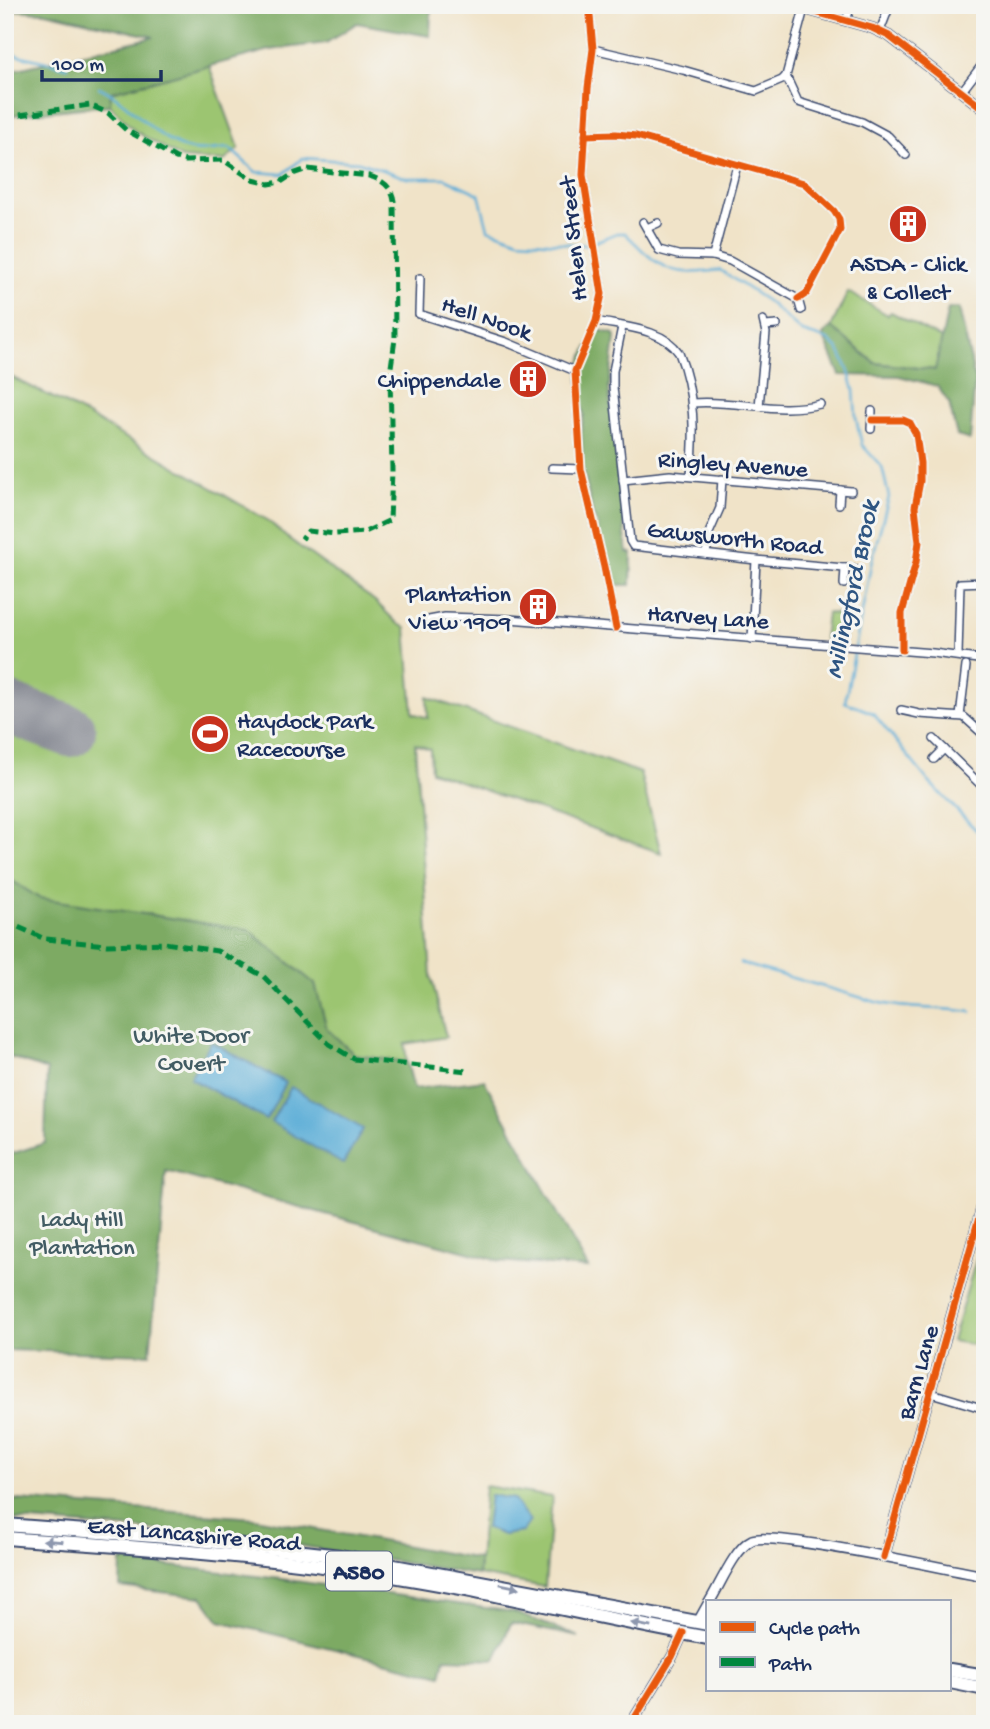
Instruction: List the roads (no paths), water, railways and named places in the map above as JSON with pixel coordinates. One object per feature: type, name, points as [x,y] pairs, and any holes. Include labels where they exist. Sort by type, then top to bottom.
[{"type":"highway","name":"East Lancashire Road","points":[[5,1525],[181,1538],[340,1556],[703,1623]]},
{"type":"highway","name":"East Lancashire Road","points":[[5,1538],[181,1551],[339,1568],[438,1584],[706,1638]]},
{"type":"highway","points":[[951,1670],[985,1676]]},
{"type":"highway","points":[[951,1682],[985,1689]]},
{"type":"street","name":"Helen Street","points":[[589,5],[593,49],[583,175],[601,294],[596,321],[575,371],[581,469],[615,628]]},
{"type":"street","points":[[790,5],[880,31],[902,44],[985,110]]},
{"type":"street","points":[[846,21],[850,5]]},
{"type":"street","points":[[880,31],[890,5]]},
{"type":"street","points":[[593,49],[683,70],[756,91],[786,76],[804,9]]},
{"type":"street","points":[[962,91],[982,65],[985,56]]},
{"type":"street","points":[[786,76],[801,104],[862,122],[888,136],[906,155]]},
{"type":"street","points":[[585,135],[636,136],[804,183],[834,211],[839,219],[839,234],[807,293],[798,299]]},
{"type":"street","points":[[713,256],[737,164]]},
{"type":"street","points":[[658,223],[645,225],[659,250],[667,254],[713,256],[741,266],[798,299],[800,310]]},
{"type":"street","name":"Hell Nook","points":[[420,278],[419,314],[506,342],[575,371]]},
{"type":"street","points":[[596,321],[660,337],[674,346],[682,360],[692,403],[694,429],[691,476]]},
{"type":"street","points":[[759,406],[765,349],[764,323],[777,325]]},
{"type":"street","name":"Gawsworth Road","points":[[622,327],[613,371],[613,387],[629,541],[633,546],[756,561],[855,569]]},
{"type":"street","points":[[692,403],[725,402],[800,410],[820,404]]},
{"type":"street","points":[[872,429],[872,415],[910,423],[916,434],[920,463],[915,507],[918,552],[902,613],[902,650]]},
{"type":"street","points":[[552,468],[581,469]]},
{"type":"street","name":"Ringley Avenue","points":[[624,480],[670,475],[691,476],[851,491]]},
{"type":"street","points":[[706,554],[709,533],[720,508],[722,479]]},
{"type":"street","name":"Ringley Avenue","points":[[839,504],[840,490]]},
{"type":"street","points":[[752,639],[756,561]]},
{"type":"street","name":"Gawsworth Road","points":[[844,584],[845,568]]},
{"type":"street","points":[[958,655],[960,583],[985,582]]},
{"type":"street","name":"Harvey Lane","points":[[429,620],[445,617],[509,619],[902,650],[985,660]]},
{"type":"street","points":[[960,716],[966,666]]},
{"type":"street","points":[[901,710],[967,718],[985,736]]},
{"type":"street","points":[[934,739],[985,789]]},
{"type":"street","points":[[934,759],[944,749]]},
{"type":"street","name":"Barn Lane","points":[[884,1557],[985,1196]]},
{"type":"street","points":[[931,1392],[985,1409]]},
{"type":"street","points":[[711,1600],[742,1548],[759,1538],[985,1576]]},
{"type":"street","points":[[631,1724],[672,1657],[683,1633]]},
{"type":"water","points":[[211,1042],[286,1083],[266,1120],[190,1078]]},
{"type":"water","points":[[291,1087],[363,1129],[343,1164],[271,1122]]},
{"type":"water","points":[[490,1495],[513,1499],[530,1521],[522,1532],[503,1535],[486,1528]]},
{"type":"waterway","points":[[5,52],[67,67]]},
{"type":"waterway","name":"Millingford Brook","points":[[99,87],[173,142],[195,150],[229,148],[256,172],[283,174],[303,158],[359,162],[407,178],[445,178],[479,194],[488,229],[519,240],[587,245],[617,233],[625,233],[666,268],[688,272],[720,270],[767,301],[802,332],[828,340],[839,350],[848,369],[862,445],[882,467],[889,497],[872,559],[845,702],[873,713],[929,782],[985,839]]},
{"type":"waterway","points":[[740,963],[882,1003],[971,1012]]},
{"type":"place","name":"ASDA - Click & Collect","points":[[908,224]]},
{"type":"place","name":"Chippendale","points":[[528,379]]},
{"type":"place","name":"Plantation View 1909","points":[[538,607]]},
{"type":"place","name":"Haydock Park Racecourse","points":[[210,734]]},
{"type":"park label","name":"White Door Covert","points":[[191,1048]]},
{"type":"park label","name":"Lady Hill Plantation","points":[[82,1232]]}]
